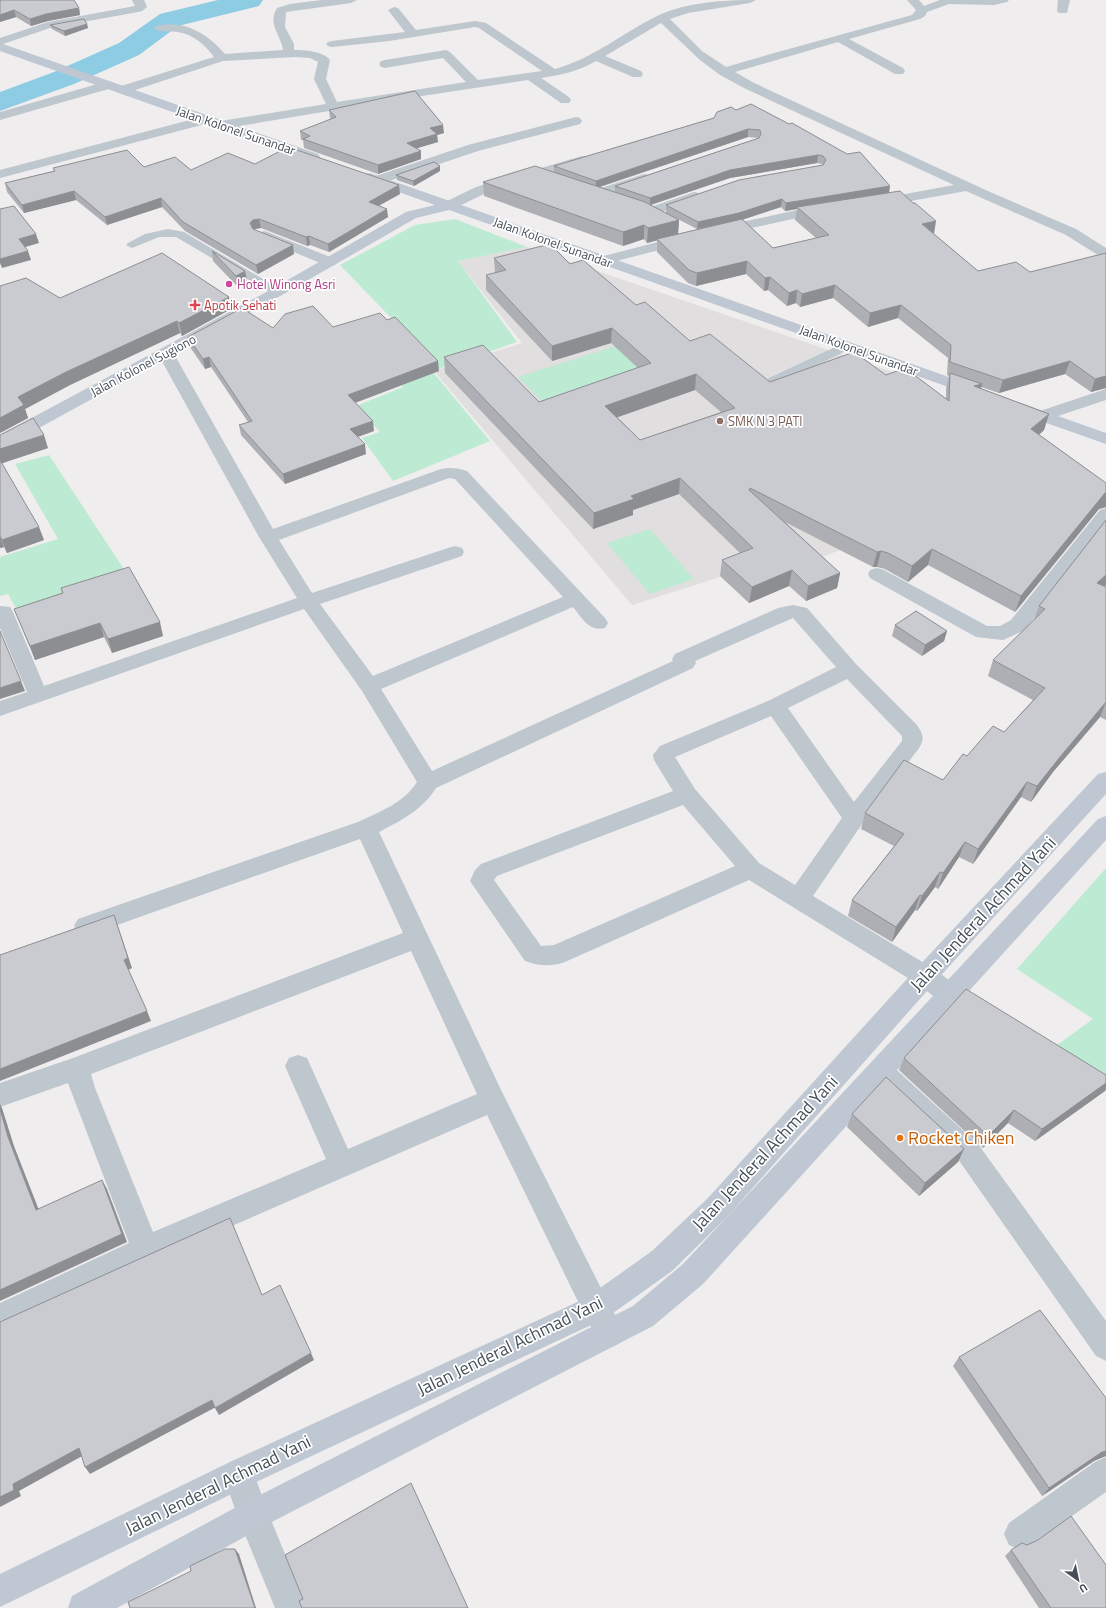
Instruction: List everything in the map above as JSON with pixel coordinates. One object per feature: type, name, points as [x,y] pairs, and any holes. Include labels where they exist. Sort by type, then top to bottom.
[{"type":"main road","name":"Jalan Kolonel Sunandar","points":[[3,51],[68,71],[326,162]]},
{"type":"main road","name":"Jalan Kolonel Sunandar","points":[[356,172],[992,398]]},
{"type":"main road","points":[[411,215],[415,194]]},
{"type":"main road","name":"Jalan Kolonel Sugiono","points":[[0,442],[166,354],[411,215],[450,205]]},
{"type":"main road","points":[[1007,403],[1106,438]]},
{"type":"main road","name":"Jalan Jenderal Achmad Yani","points":[[0,1591],[239,1474],[596,1308],[662,1261],[718,1207],[925,976],[1106,780]]},
{"type":"main road","name":"Jalan Jenderal Achmad Yani","points":[[84,1608],[253,1515],[643,1316],[693,1274],[1106,825]]},
{"type":"street","points":[[0,42],[48,25],[138,9],[141,6],[138,0]]},
{"type":"street","points":[[289,53],[288,44],[279,28],[281,10],[285,8],[351,0]]},
{"type":"street","points":[[221,125],[333,106],[553,73],[577,66],[662,18],[686,10],[750,0]]},
{"type":"street","points":[[913,0],[922,10]]},
{"type":"street","points":[[724,72],[916,17],[921,14],[922,10],[948,1],[994,2],[1003,0]]},
{"type":"street","points":[[394,10],[413,34]]},
{"type":"street","points":[[662,18],[697,52],[724,72],[750,86],[968,187],[1071,232],[1106,254]]},
{"type":"street","points":[[279,22],[294,21]]},
{"type":"street","points":[[332,44],[374,40],[475,24],[482,25],[553,73]]},
{"type":"street","points":[[171,28],[191,30],[208,42],[222,58]]},
{"type":"street","points":[[839,38],[899,71]]},
{"type":"street","points":[[0,116],[115,88],[222,58],[289,53],[313,55],[324,60],[320,78],[333,106]]},
{"type":"street","points":[[385,64],[446,54],[476,85]]},
{"type":"street","points":[[595,56],[637,74]]},
{"type":"street","points":[[532,77],[565,100]]},
{"type":"street","points":[[0,174],[205,120]]},
{"type":"street","points":[[378,180],[473,148],[576,121]]},
{"type":"street","points":[[450,205],[481,190],[594,156]]},
{"type":"street","points":[[536,174],[556,181]]},
{"type":"street","points":[[597,194],[656,174]]},
{"type":"street","points":[[867,204],[968,187]]},
{"type":"street","points":[[583,190],[619,201]]},
{"type":"street","points":[[663,219],[644,210],[704,193]]},
{"type":"street","points":[[703,234],[802,213],[838,208]]},
{"type":"street","points":[[605,260],[695,236],[676,226]]},
{"type":"street","points":[[260,233],[330,262]]},
{"type":"street","points":[[166,354],[268,537],[308,601],[369,686],[428,782]]},
{"type":"street","points":[[1043,416],[1106,394]]},
{"type":"street","points":[[268,537],[447,473],[456,473],[461,475],[598,623]]},
{"type":"street","points":[[877,574],[983,632],[1003,633],[1018,625],[1106,514]]},
{"type":"street","points":[[0,710],[38,695],[308,601],[455,552]]},
{"type":"street","points":[[369,686],[575,599]]},
{"type":"street","points":[[3,612],[38,695]]},
{"type":"street","points":[[67,932],[366,828],[409,806],[423,793],[428,782],[686,663],[682,659],[785,613],[793,612],[800,613],[849,669],[910,730],[913,736],[912,744],[854,818],[798,898]]},
{"type":"street","points":[[849,669],[775,706],[668,751],[664,755],[665,760],[687,795],[751,869],[925,976],[949,994]]},
{"type":"street","points":[[775,706],[854,818]]},
{"type":"street","points":[[687,795],[489,870],[483,876],[482,882],[534,954],[544,956],[556,955],[751,869]]},
{"type":"street","points":[[366,828],[494,1100],[596,1308],[610,1333]]},
{"type":"street","points":[[0,1095],[77,1068],[418,938]]},
{"type":"street","points":[[298,1066],[342,1165]]},
{"type":"street","points":[[77,1068],[82,1088],[146,1249]]},
{"type":"street","points":[[880,1071],[970,1154],[1106,1346]]},
{"type":"street","points":[[0,1318],[146,1249],[494,1100]]},
{"type":"street","points":[[1020,1534],[1106,1473]]},
{"type":"street","points":[[239,1474],[253,1515],[291,1608]]},
{"type":"lane","points":[[132,245],[154,235],[174,232],[180,234],[277,292]]},
{"type":"lane","points":[[773,381],[846,346]]},
{"type":"shaded area","name":"SMK N 3 PATI","points":[[527,247],[913,379],[949,510],[819,558],[758,565],[632,605],[434,371],[522,343],[458,261]]},
{"type":"green space","points":[[455,219],[527,247],[458,261],[517,342],[432,371],[490,441],[393,481],[362,438],[380,432],[371,422],[345,413],[361,404],[403,387],[392,370],[430,358],[340,265],[415,225]]},
{"type":"green space","points":[[616,346],[649,376],[549,409],[518,377]]},
{"type":"green space","points":[[49,455],[129,577],[18,612],[8,594],[0,596],[0,557],[58,539],[15,464]]},
{"type":"green space","points":[[650,529],[694,579],[650,594],[607,543]]},
{"type":"green space","points":[[1106,868],[1106,1077],[1053,1048],[1093,1019],[1017,969]]},
{"type":"building","points":[[0,0],[74,0],[79,8],[46,14],[30,19],[14,10],[0,15]]},
{"type":"building","points":[[84,19],[87,24],[64,31],[50,25]]},
{"type":"building","points":[[415,91],[443,125],[430,128],[437,134],[407,143],[421,151],[378,165],[303,139],[310,136],[300,131],[336,117],[329,110]]},
{"type":"building","points":[[751,104],[789,124],[792,123],[847,154],[860,152],[890,186],[786,203],[782,199],[739,213],[698,222],[666,205],[739,180],[823,165],[826,160],[823,156],[818,155],[730,170],[650,198],[615,186],[759,138],[761,134],[760,130],[748,129],[596,181],[554,166],[714,118],[717,112],[731,107],[736,110]]},
{"type":"building","points":[[288,147],[399,185],[369,202],[387,209],[328,244],[259,219],[253,220],[250,223],[253,229],[293,245],[256,265],[183,222],[161,198],[105,217],[74,191],[22,205],[5,183],[55,171],[53,168],[127,150],[144,167],[175,157],[191,170],[228,153],[255,164]]},
{"type":"building","points":[[434,162],[440,166],[413,181],[396,175]]},
{"type":"building","points":[[535,166],[645,202],[679,220],[648,228],[644,225],[623,232],[483,182]]},
{"type":"building","points":[[900,191],[936,221],[922,224],[978,271],[1016,262],[1030,272],[1106,253],[1106,376],[1095,379],[1070,361],[1003,380],[950,362],[951,345],[901,305],[870,313],[835,285],[802,294],[797,290],[789,293],[770,277],[765,278],[747,261],[697,273],[689,270],[657,239],[742,219],[773,248],[829,235],[797,207]]},
{"type":"building","points":[[14,206],[36,234],[19,239],[28,251],[0,259],[0,209]]},
{"type":"building","name":"SMK N 3 PATI","points":[[550,244],[570,264],[583,260],[636,305],[645,302],[690,341],[710,334],[770,382],[854,352],[886,375],[905,368],[949,401],[950,373],[982,384],[974,386],[1049,414],[1031,429],[1106,483],[1106,493],[1021,596],[932,549],[912,566],[888,553],[881,551],[877,552],[750,488],[749,490],[840,573],[808,586],[792,570],[752,587],[722,560],[753,548],[680,478],[631,496],[634,499],[594,513],[444,357],[483,345],[539,402],[651,363],[612,328],[552,346],[486,275],[506,270],[494,258]],"holes":[[[696,374],[735,408],[640,440],[605,406]]]},
{"type":"building","points":[[212,251],[245,271],[236,276]]},
{"type":"building","points":[[162,253],[229,297],[179,323],[177,321],[66,372],[18,397],[24,405],[0,418],[0,286],[26,278],[60,298]]},
{"type":"building","points":[[313,306],[333,327],[380,313],[387,320],[395,317],[438,361],[348,395],[373,421],[350,429],[365,444],[283,474],[239,425],[252,421],[209,357],[203,359],[188,337],[242,308],[273,328],[285,314]]},
{"type":"building","points":[[33,418],[44,435],[0,449],[0,435]]},
{"type":"building","points":[[0,460],[39,527],[2,540],[0,536]]},
{"type":"building","points":[[1106,520],[1106,575],[1097,583],[1106,587],[1106,702],[1037,786],[1027,782],[978,849],[965,842],[943,873],[940,872],[922,896],[920,895],[896,927],[852,900],[904,834],[865,813],[904,760],[943,780],[963,754],[967,756],[993,726],[1004,732],[1045,688],[993,660],[1045,609],[1039,606]]},
{"type":"building","points":[[129,567],[160,622],[108,639],[100,623],[30,646],[14,609],[63,593],[61,588]]},
{"type":"building","points":[[916,611],[947,631],[925,645],[895,625]]},
{"type":"building","points":[[0,631],[21,681],[0,688]]},
{"type":"building","points":[[114,915],[128,958],[124,960],[147,1011],[0,1069],[0,955]]},
{"type":"building","points":[[966,989],[1106,1075],[1106,1083],[1042,1129],[1014,1110],[988,1136],[904,1058]]},
{"type":"building","points":[[886,1077],[964,1149],[925,1183],[852,1114]]},
{"type":"building","points":[[0,1109],[8,1137],[36,1210],[102,1180],[122,1234],[0,1290]]},
{"type":"building","points":[[230,1218],[262,1295],[280,1285],[311,1353],[215,1408],[212,1400],[85,1467],[79,1448],[13,1484],[14,1490],[0,1497],[0,1322]]},
{"type":"building","points":[[1040,1310],[1106,1398],[1106,1451],[1102,1452],[1049,1488],[959,1357]]},
{"type":"building","points":[[411,1483],[468,1608],[302,1608],[299,1601],[303,1599],[285,1555]]},
{"type":"building","points":[[1071,1516],[1106,1565],[1106,1608],[1051,1608],[1011,1550],[1022,1543],[1027,1545],[1038,1540]]},
{"type":"building","points":[[225,1549],[235,1549],[255,1608],[130,1608],[128,1602],[191,1571],[190,1566]]},
{"type":"waterway","points":[[0,102],[64,78],[129,49],[169,20],[250,0]]},
{"type":"place","name":"Hotel Winong Asri","points":[[229,284]]},
{"type":"place","name":"Apotik Sehati","points":[[195,305]]},
{"type":"place","name":"SMK N 3 PATI","points":[[720,421]]},
{"type":"place","name":"Rocket Chiken","points":[[900,1138]]}]
